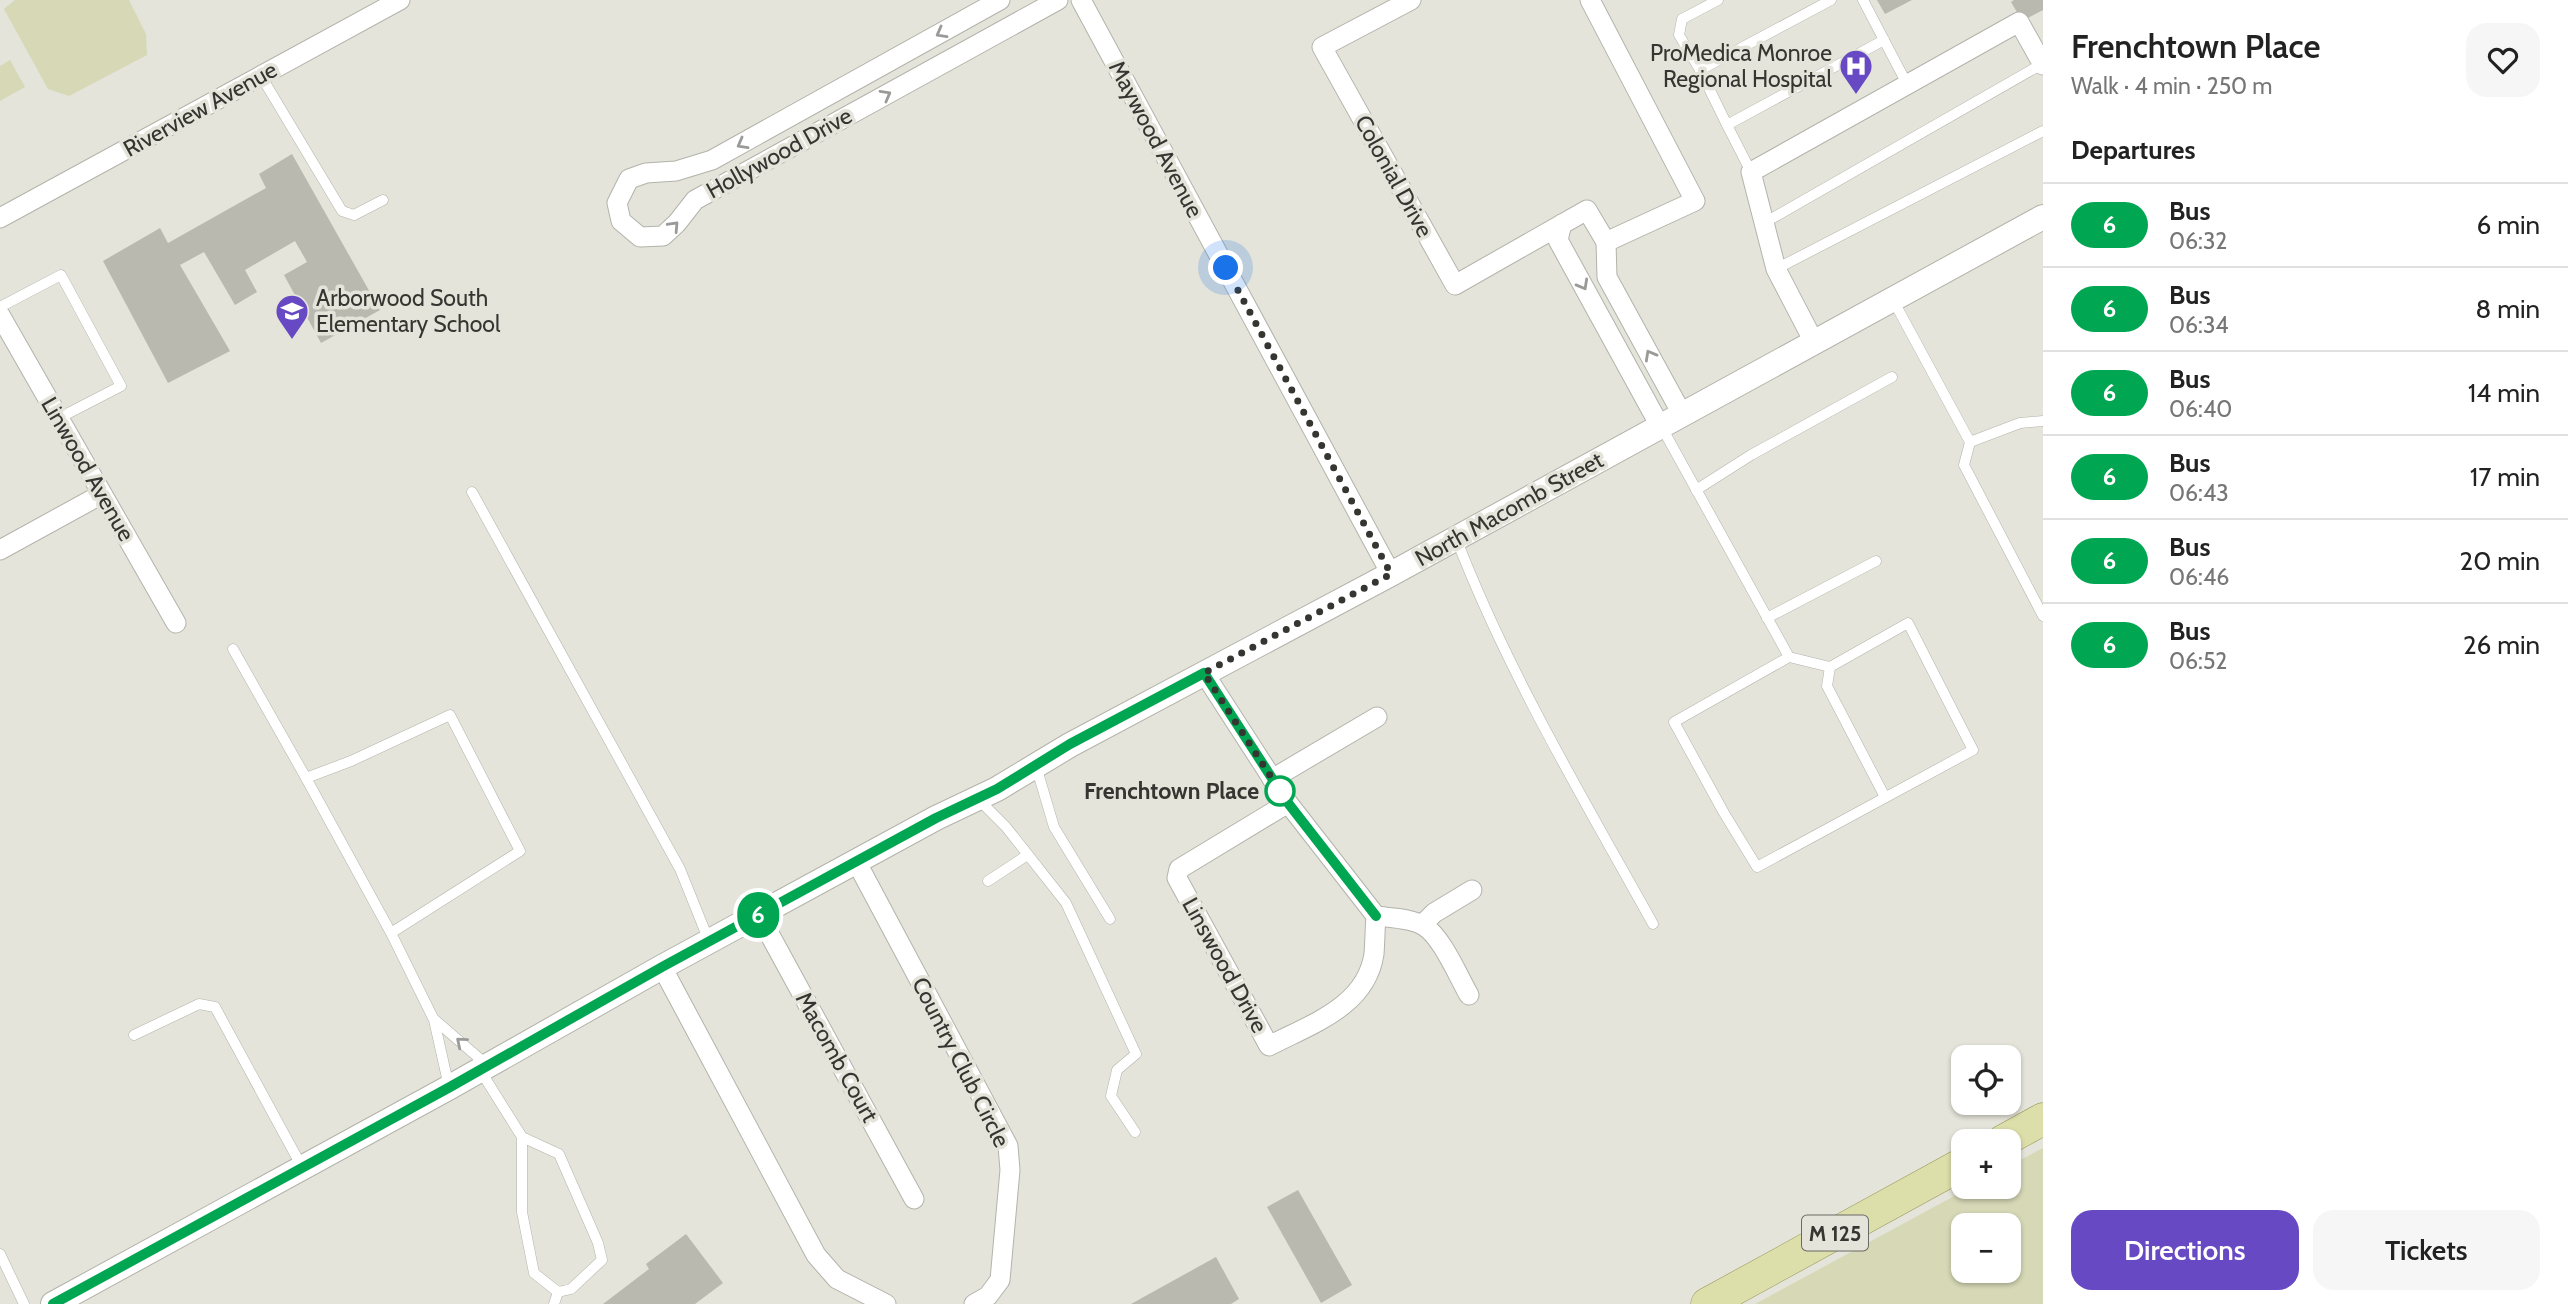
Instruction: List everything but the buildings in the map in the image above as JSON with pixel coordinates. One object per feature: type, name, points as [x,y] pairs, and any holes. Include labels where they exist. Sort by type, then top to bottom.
[{"type":"main road","points":[[2021,1131],[2043,1119]]},
{"type":"main road","name":"M 125","points":[[1707,1304],[1951,1170]]},
{"type":"street","name":"Riverview Avenue","points":[[0,218],[400,0]]},
{"type":"street","name":"Hollywood Drive","points":[[1000,0],[712,160],[676,171],[646,173],[629,179],[617,203],[621,221],[640,237],[663,236],[695,200],[1058,0]]},
{"type":"street","name":"Maywood Avenue","points":[[1081,0],[1391,574]]},
{"type":"street","name":"Colonial Drive","points":[[1411,0],[1322,47],[1455,285],[1587,210],[1606,242],[1607,277],[1682,414]]},
{"type":"street","points":[[1590,0],[1695,201],[1606,242]]},
{"type":"street","points":[[1814,342],[1776,269],[1751,172],[2019,22],[2043,65]]},
{"type":"street","name":"North Macomb Street","points":[[57,1303],[662,967],[1036,766],[1070,744],[1391,574],[2043,218]]},
{"type":"street","points":[[1562,224],[1558,240],[1660,426]]},
{"type":"street","name":"Linwood Avenue","points":[[0,315],[176,623]]},
{"type":"street","points":[[0,550],[102,494]]},
{"type":"street","points":[[1204,673],[1288,803],[1376,916],[1423,925],[1434,934],[1469,995]]},
{"type":"street","points":[[1272,779],[1377,717]]},
{"type":"street","name":"Linswood Drive","points":[[1288,803],[1179,869],[1177,878],[1269,1046],[1339,1009],[1356,995],[1367,976],[1373,955],[1376,916]]},
{"type":"street","name":"Country Club Circle","points":[[857,863],[1008,1146],[1010,1170],[1000,1280],[988,1296],[974,1304]]},
{"type":"street","points":[[1423,925],[1434,913],[1472,890]]},
{"type":"street","name":"Macomb Court","points":[[759,915],[914,1199]]},
{"type":"street","points":[[662,967],[816,1255],[837,1279],[886,1304]]},
{"type":"lane","points":[[1718,0],[1682,19],[1679,35],[1700,70],[1751,172]]},
{"type":"lane","points":[[1700,70],[1831,0]]},
{"type":"lane","points":[[1863,0],[1907,84]]},
{"type":"lane","points":[[1727,125],[1884,40]]},
{"type":"lane","points":[[1764,223],[2043,65]]},
{"type":"lane","points":[[261,76],[342,211],[354,215],[383,200]]},
{"type":"lane","points":[[1776,269],[2043,131]]},
{"type":"lane","points":[[0,307],[61,275],[121,386],[59,418]]},
{"type":"lane","points":[[1892,300],[1970,442],[1964,465],[2043,616]]},
{"type":"lane","points":[[1696,489],[1751,455],[1892,377]]},
{"type":"lane","points":[[1970,442],[2020,423],[2043,421]]},
{"type":"lane","points":[[1660,426],[1789,657]]},
{"type":"lane","points":[[472,492],[680,869],[709,942]]},
{"type":"lane","points":[[1456,538],[1503,649],[1653,924]]},
{"type":"lane","points":[[1767,618],[1876,561]]},
{"type":"lane","points":[[1908,623],[1973,750],[1757,867],[1674,722],[1789,657],[1830,667],[1908,623]]},
{"type":"lane","points":[[233,649],[391,933],[434,1020],[450,1087]]},
{"type":"lane","points":[[1830,667],[1827,686],[1885,797]]},
{"type":"lane","points":[[306,778],[351,761],[450,715],[520,851],[391,933]]},
{"type":"lane","points":[[1036,766],[1054,827],[1110,919]]},
{"type":"lane","points":[[978,798],[1006,827],[1026,856],[1066,903],[1136,1054],[1117,1070],[1111,1096],[1135,1132]]},
{"type":"lane","points":[[988,881],[1026,856]]},
{"type":"lane","points":[[134,1035],[198,1004],[215,1007],[302,1168]]},
{"type":"lane","points":[[434,1020],[484,1067],[522,1137],[522,1212],[534,1273],[558,1292]]},
{"type":"lane","points":[[522,1137],[559,1154],[598,1243],[602,1260],[571,1289],[558,1292]]},
{"type":"lane","points":[[0,1254],[24,1304]]},
{"type":"lane","points":[[554,1304],[558,1292]]},
{"type":"green space","points":[[15,0],[129,0],[146,34],[147,55],[69,96],[48,89],[4,9]]},
{"type":"green space","points":[[10,60],[25,87],[0,101],[0,66]]},
{"type":"green space","points":[[2043,1148],[2043,1304],[1755,1304],[1951,1198],[2021,1199],[2021,1160]]},
{"type":"bus line","name":"6","points":[[53,1304],[450,1087],[662,967],[936,818],[997,789],[1070,744],[1204,673],[1312,837],[1376,916]]},
{"type":"place","name":"ProMedica Monroe Regional Hospital","points":[[1856,96]]},
{"type":"place","name":"Arborwood South Elementary School","points":[[292,341]]},
{"type":"place","name":"Frenchtown Place","points":[[1280,791]]},
{"type":"route","points":[[1226,268],[1391,574],[1204,673],[1280,791]]}]
